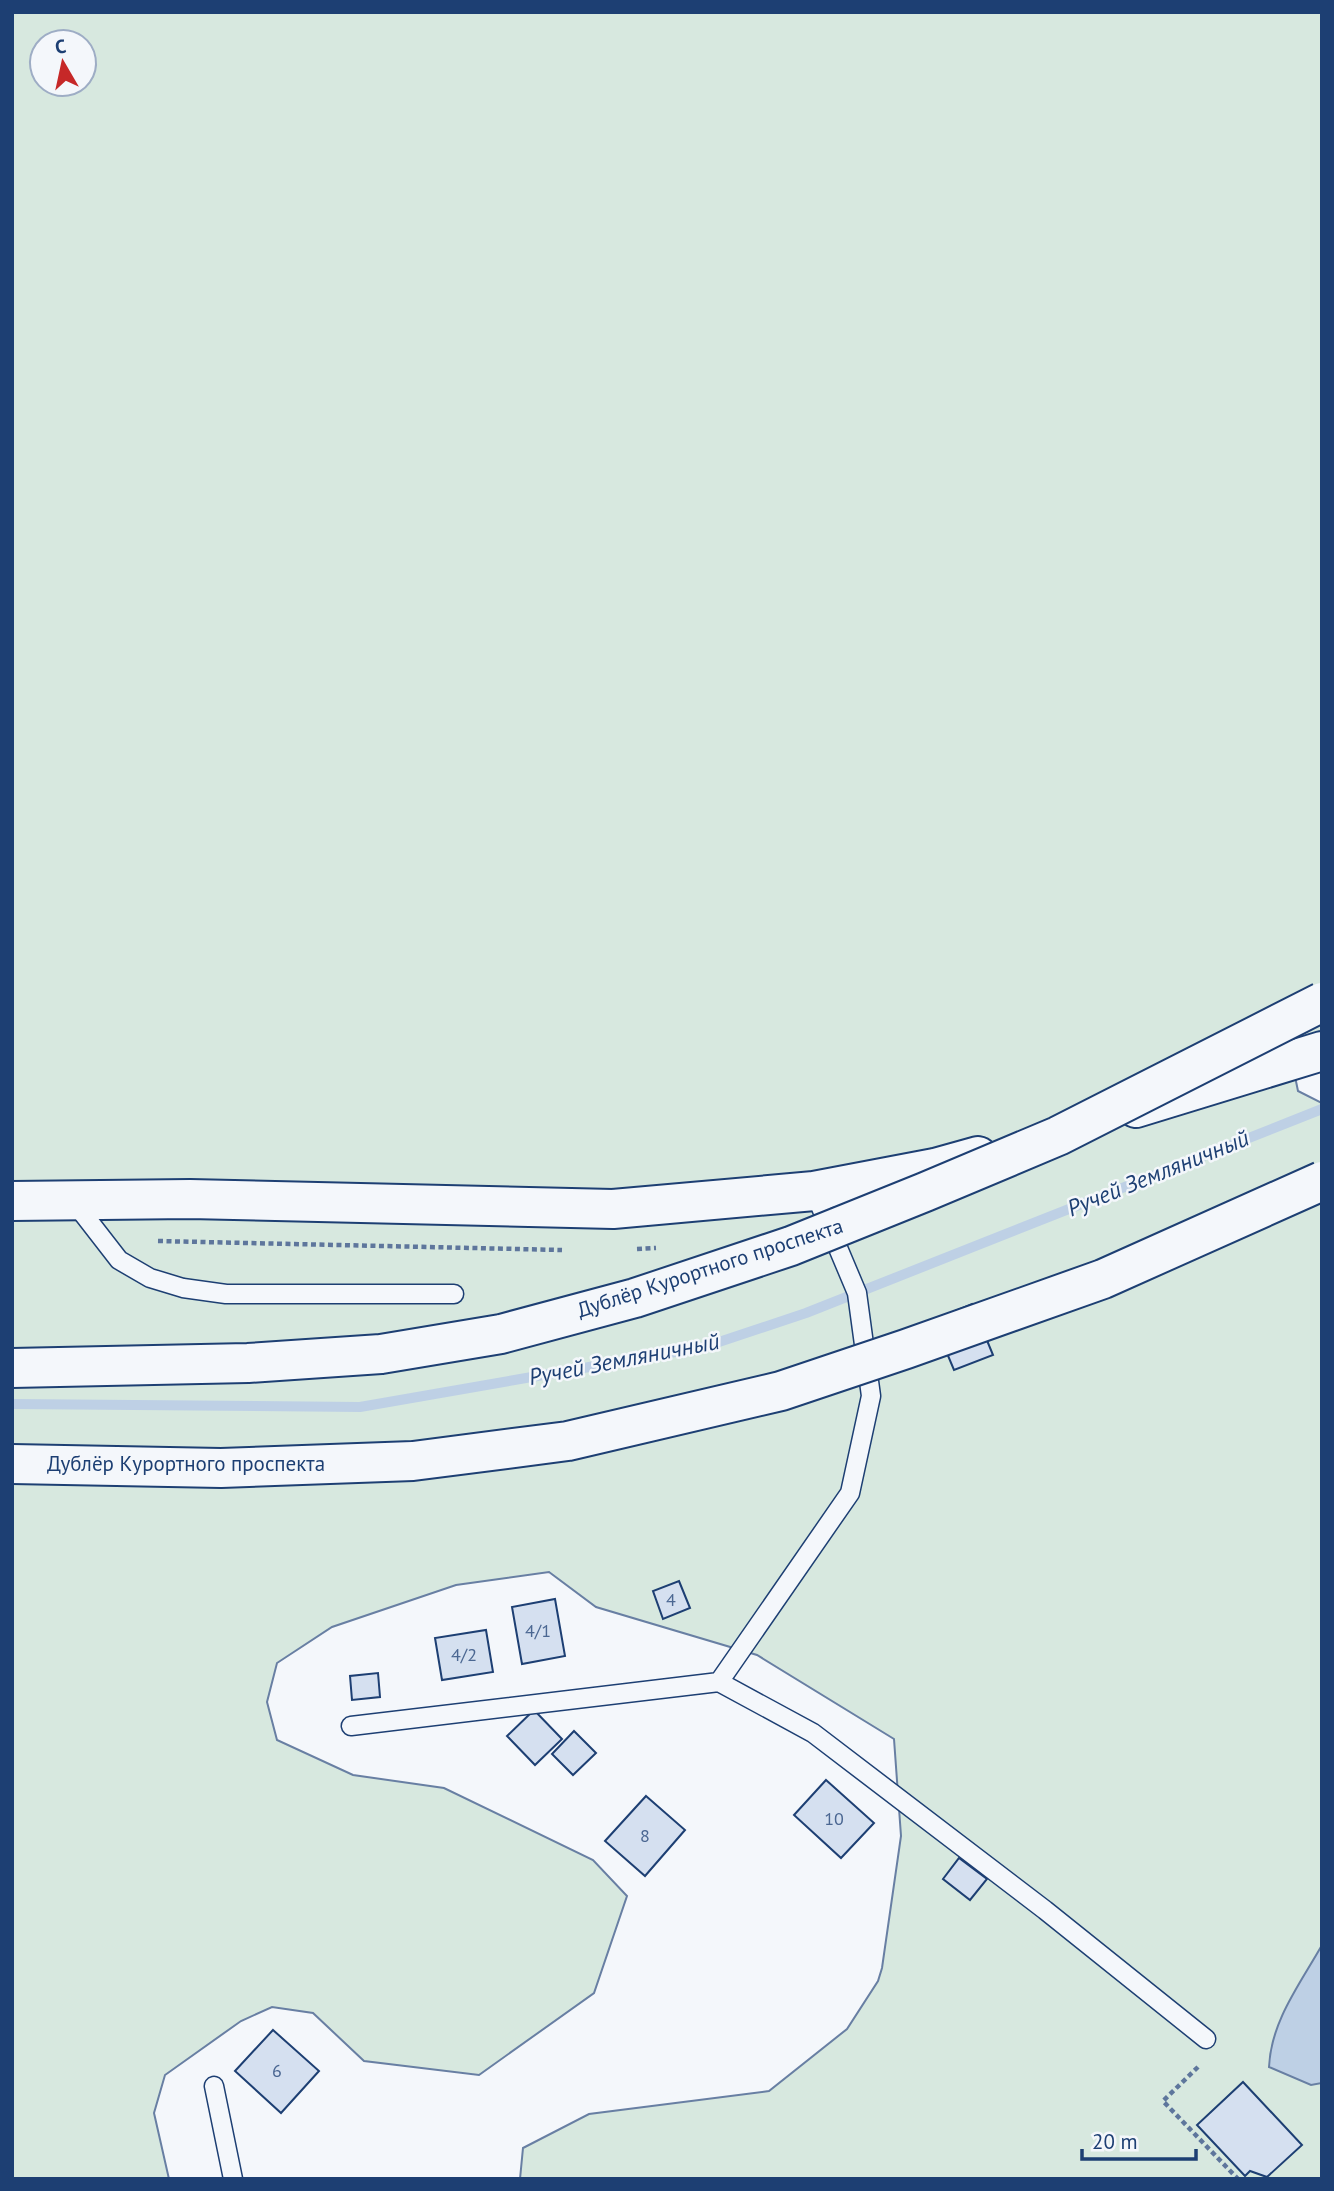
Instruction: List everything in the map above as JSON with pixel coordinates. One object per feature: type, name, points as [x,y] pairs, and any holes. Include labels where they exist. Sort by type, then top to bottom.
[{"type":"main road","name":"Дублёр Курортного проспекта","points":[[12,1368],[235,1363],[381,1354],[501,1334],[635,1298],[790,1245],[1058,1136],[1322,1002]]},
{"type":"main road","points":[[12,1201],[190,1199],[613,1209],[814,1191],[935,1168],[1322,1051]]},
{"type":"main road","name":"Дублёр Курортного проспекта","points":[[12,1464],[221,1468],[413,1461],[568,1441],[781,1391],[906,1349],[1103,1279],[1322,1181]]},
{"type":"lane","points":[[719,1682],[850,1493],[871,1396],[857,1293],[814,1191]]},
{"type":"lane","points":[[72,1200],[120,1260],[150,1278],[183,1288],[226,1294],[454,1294]]},
{"type":"lane","points":[[351,1726],[719,1682],[813,1732],[1045,1910],[1206,2039]]},
{"type":"lane","points":[[214,2085],[233,2179]]},
{"type":"path","points":[[1206,2039],[1206,2059],[1163,2101],[1238,2179]]},
{"type":"shaded area","points":[[12,12],[1322,12],[1322,1046],[1291,1057],[1298,1091],[1322,1103],[1322,2179],[520,2179],[523,2148],[589,2114],[769,2091],[847,2029],[878,1981],[882,1968],[901,1836],[894,1739],[757,1655],[596,1607],[549,1572],[456,1585],[332,1627],[277,1663],[267,1702],[277,1740],[353,1775],[444,1788],[593,1860],[627,1896],[594,1993],[479,2075],[364,2061],[313,2013],[272,2007],[241,2021],[165,2075],[154,2113],[169,2179],[12,2179]]},
{"type":"water","points":[[1322,1945],[1322,2083],[1311,2085],[1269,2067],[1271,2050],[1281,2018]]},
{"type":"building","points":[[972,1304],[993,1355],[954,1370],[933,1320]]},
{"type":"building","points":[[679,1581],[690,1608],[663,1619],[653,1591]]},
{"type":"building","points":[[555,1599],[565,1656],[522,1664],[512,1607]]},
{"type":"building","points":[[486,1630],[493,1672],[442,1680],[435,1638]]},
{"type":"building","points":[[378,1673],[380,1697],[352,1700],[350,1676]]},
{"type":"building","points":[[534,1710],[562,1739],[535,1765],[507,1736]]},
{"type":"building","points":[[574,1731],[596,1753],[573,1775],[552,1754]]},
{"type":"building","points":[[826,1780],[874,1823],[841,1858],[794,1815]]},
{"type":"building","points":[[646,1796],[685,1830],[645,1876],[605,1841]]},
{"type":"building","points":[[959,1858],[987,1879],[970,1900],[943,1879]]},
{"type":"building","points":[[273,2030],[319,2071],[281,2113],[235,2071]]},
{"type":"building","points":[[1243,2082],[1302,2145],[1267,2177],[1250,2171],[1245,2176],[1197,2125]]},
{"type":"waterway","name":"Ручей Земляничный","points":[[12,1404],[360,1407],[704,1347],[806,1313],[1322,1109]]}]
